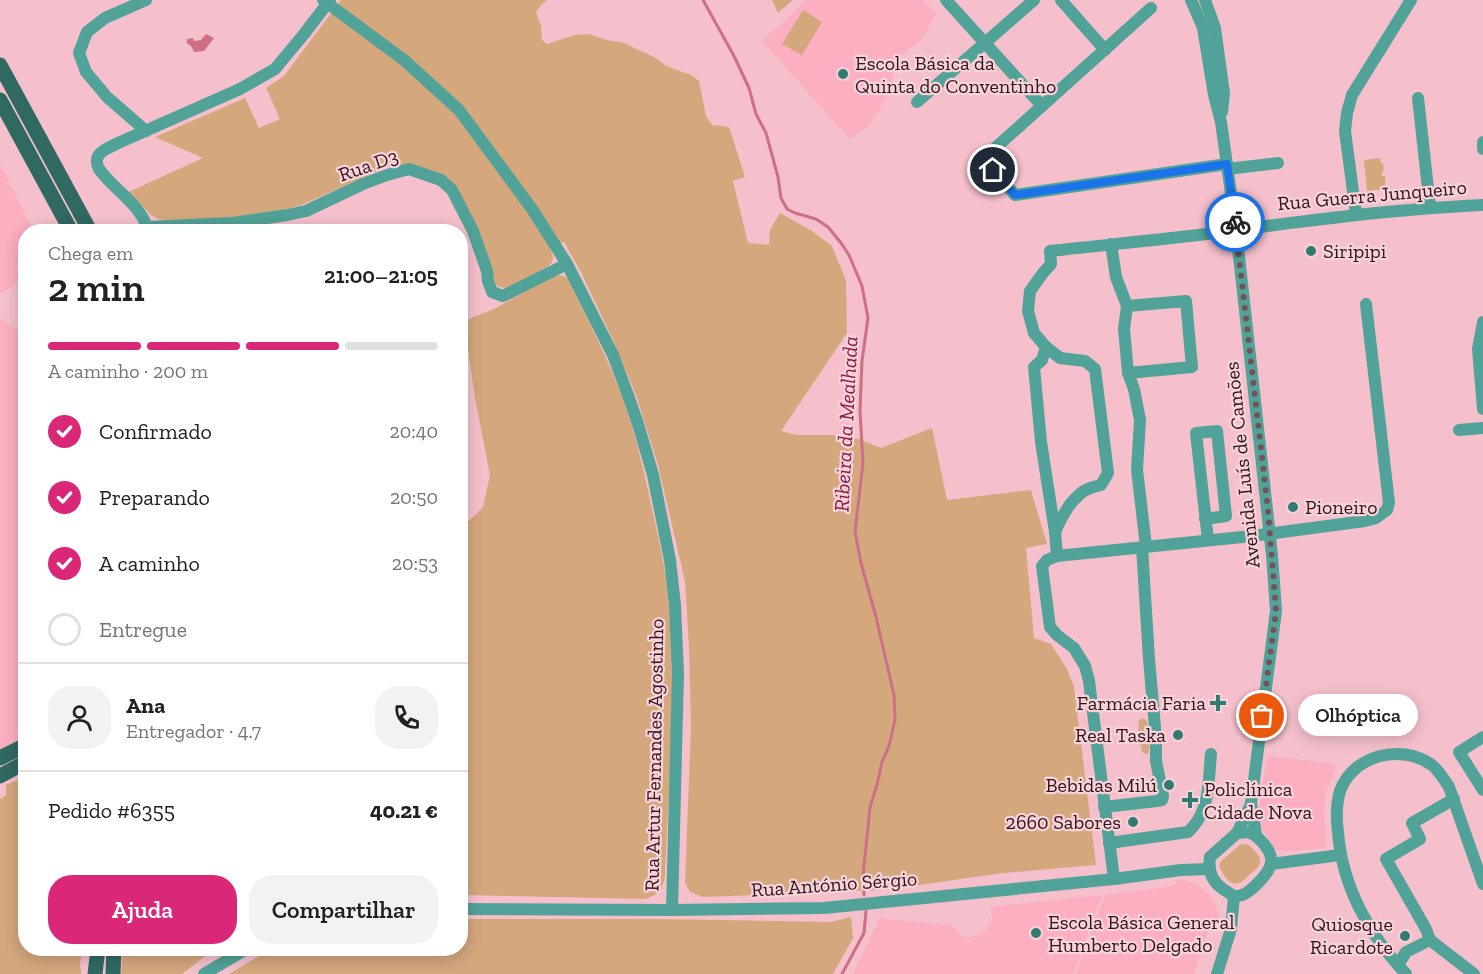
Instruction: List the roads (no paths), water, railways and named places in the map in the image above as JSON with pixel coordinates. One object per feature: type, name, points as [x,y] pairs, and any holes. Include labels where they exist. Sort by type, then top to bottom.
[{"type":"main road","points":[[0,65],[86,224]]},
{"type":"main road","points":[[0,100],[67,224]]},
{"type":"main road","points":[[0,758],[18,750]]},
{"type":"main road","points":[[0,776],[18,766]]},
{"type":"main road","points":[[95,974],[97,956]]},
{"type":"main road","points":[[113,974],[114,956]]},
{"type":"street","points":[[146,0],[105,18],[87,32],[79,53],[86,72],[107,97],[146,131]]},
{"type":"street","points":[[946,0],[1042,106]]},
{"type":"street","points":[[917,102],[1034,0]]},
{"type":"street","points":[[1061,0],[1105,50]]},
{"type":"street","name":"Avenida Luís de Camões","points":[[1191,0],[1203,28],[1221,122],[1236,229],[1270,533],[1276,611],[1251,803]]},
{"type":"street","name":"Avenida Luís de Camões","points":[[1205,0],[1215,28],[1224,93],[1221,122]]},
{"type":"street","points":[[1356,214],[1345,131],[1347,112],[1352,95],[1411,0]]},
{"type":"street","points":[[143,224],[143,217],[135,206],[101,172],[96,164],[98,157],[104,150],[240,89],[275,69],[327,1]]},
{"type":"street","name":"Rua Artur Fernandes Agostinho","points":[[327,1],[404,60],[459,110],[532,208],[567,264],[613,355],[639,424],[653,475],[670,560],[675,605],[678,674],[672,910]]},
{"type":"street","points":[[1151,8],[993,150],[989,161],[993,170],[1015,195],[1227,166],[1278,163]]},
{"type":"street","points":[[1418,98],[1430,207]]},
{"type":"street","points":[[1483,142],[1483,149]]},
{"type":"street","name":"Rua D3","points":[[218,224],[306,211],[363,184],[410,169],[441,180],[452,190],[478,242],[492,292],[503,296],[567,264]]},
{"type":"street","name":"Rua Guerra Junqueiro","points":[[1046,347],[1034,333],[1028,311],[1030,291],[1051,264],[1050,251],[1356,214],[1483,205]]},
{"type":"street","points":[[1104,807],[1157,801],[1162,800],[1163,796],[1156,761],[1144,547],[1137,470],[1140,420],[1134,389],[1128,373],[1124,329],[1128,306],[1116,277],[1111,244]]},
{"type":"street","points":[[1128,306],[1186,301],[1191,367],[1128,373]]},
{"type":"street","points":[[1114,879],[1089,681],[1085,666],[1074,648],[1050,627],[1042,566],[1047,560],[1057,556],[1365,521],[1376,518],[1387,510],[1389,503],[1366,304]]},
{"type":"street","points":[[1483,322],[1478,349],[1483,409]]},
{"type":"street","points":[[1055,532],[1079,494],[1101,485],[1108,473],[1095,369],[1085,361],[1060,358],[1046,347],[1042,360],[1034,368],[1041,442],[1057,556]]},
{"type":"street","points":[[1459,430],[1483,428]]},
{"type":"street","points":[[1205,519],[1226,516],[1217,431],[1197,433],[1205,519],[1208,540]]},
{"type":"street","points":[[1483,737],[1459,752],[1483,790]]},
{"type":"street","points":[[1402,970],[1380,943],[1365,918],[1351,891],[1340,855],[1337,804],[1341,790],[1354,770],[1365,762],[1393,753],[1409,755],[1433,766],[1443,777],[1454,799],[1483,884]]},
{"type":"street","points":[[1109,843],[1188,832],[1197,823],[1206,804],[1210,754]]},
{"type":"street","points":[[1454,799],[1412,823],[1420,839],[1386,859],[1426,928],[1430,940],[1474,974]]},
{"type":"street","points":[[1237,833],[1246,832],[1256,835],[1264,843],[1270,855],[1271,864],[1262,880],[1244,895],[1234,896],[1220,887],[1213,878],[1208,868],[1210,856],[1237,833],[1251,803]]},
{"type":"street","points":[[1251,803],[1256,835]]},
{"type":"street","points":[[1271,864],[1340,855]]},
{"type":"street","name":"Rua António Sérgio","points":[[468,909],[824,908],[1208,868]]},
{"type":"street","points":[[1217,974],[1231,929],[1234,896]]},
{"type":"street","points":[[1402,970],[1406,952],[1430,940]]},
{"type":"street","points":[[204,974],[234,956]]},
{"type":"waterway","name":"Ribeira da Mealhada","points":[[703,0],[749,88],[756,114],[766,133],[781,198],[787,209],[816,219],[828,227],[841,243],[849,255],[862,286],[868,318],[862,361],[860,411],[863,463],[855,532],[894,695],[895,720],[870,807],[863,876],[864,895]]},
{"type":"waterway","name":"Ribeira da Mealhada","points":[[842,974],[864,933],[866,911]]},
{"type":"place","name":"Escola Básica da Quinta do Conventinho","points":[[843,74]]},
{"type":"place","name":"Siripipi","points":[[1311,251]]},
{"type":"place","name":"Pioneiro","points":[[1293,507]]},
{"type":"place","name":"Farmácia Faria","points":[[1218,703]]},
{"type":"place","name":"Olhóptica","points":[[1262,716]]},
{"type":"place","name":"Real Taska","points":[[1178,735]]},
{"type":"place","name":"Bebidas Milú","points":[[1169,785]]},
{"type":"place","name":"Policlínica Cidade Nova","points":[[1190,800]]},
{"type":"place","name":"2660 Sabores","points":[[1133,822]]},
{"type":"place","name":"Escola Básica General Humberto Delgado","points":[[1036,933]]},
{"type":"place","name":"Quiosque Ricardote","points":[[1405,936]]}]
